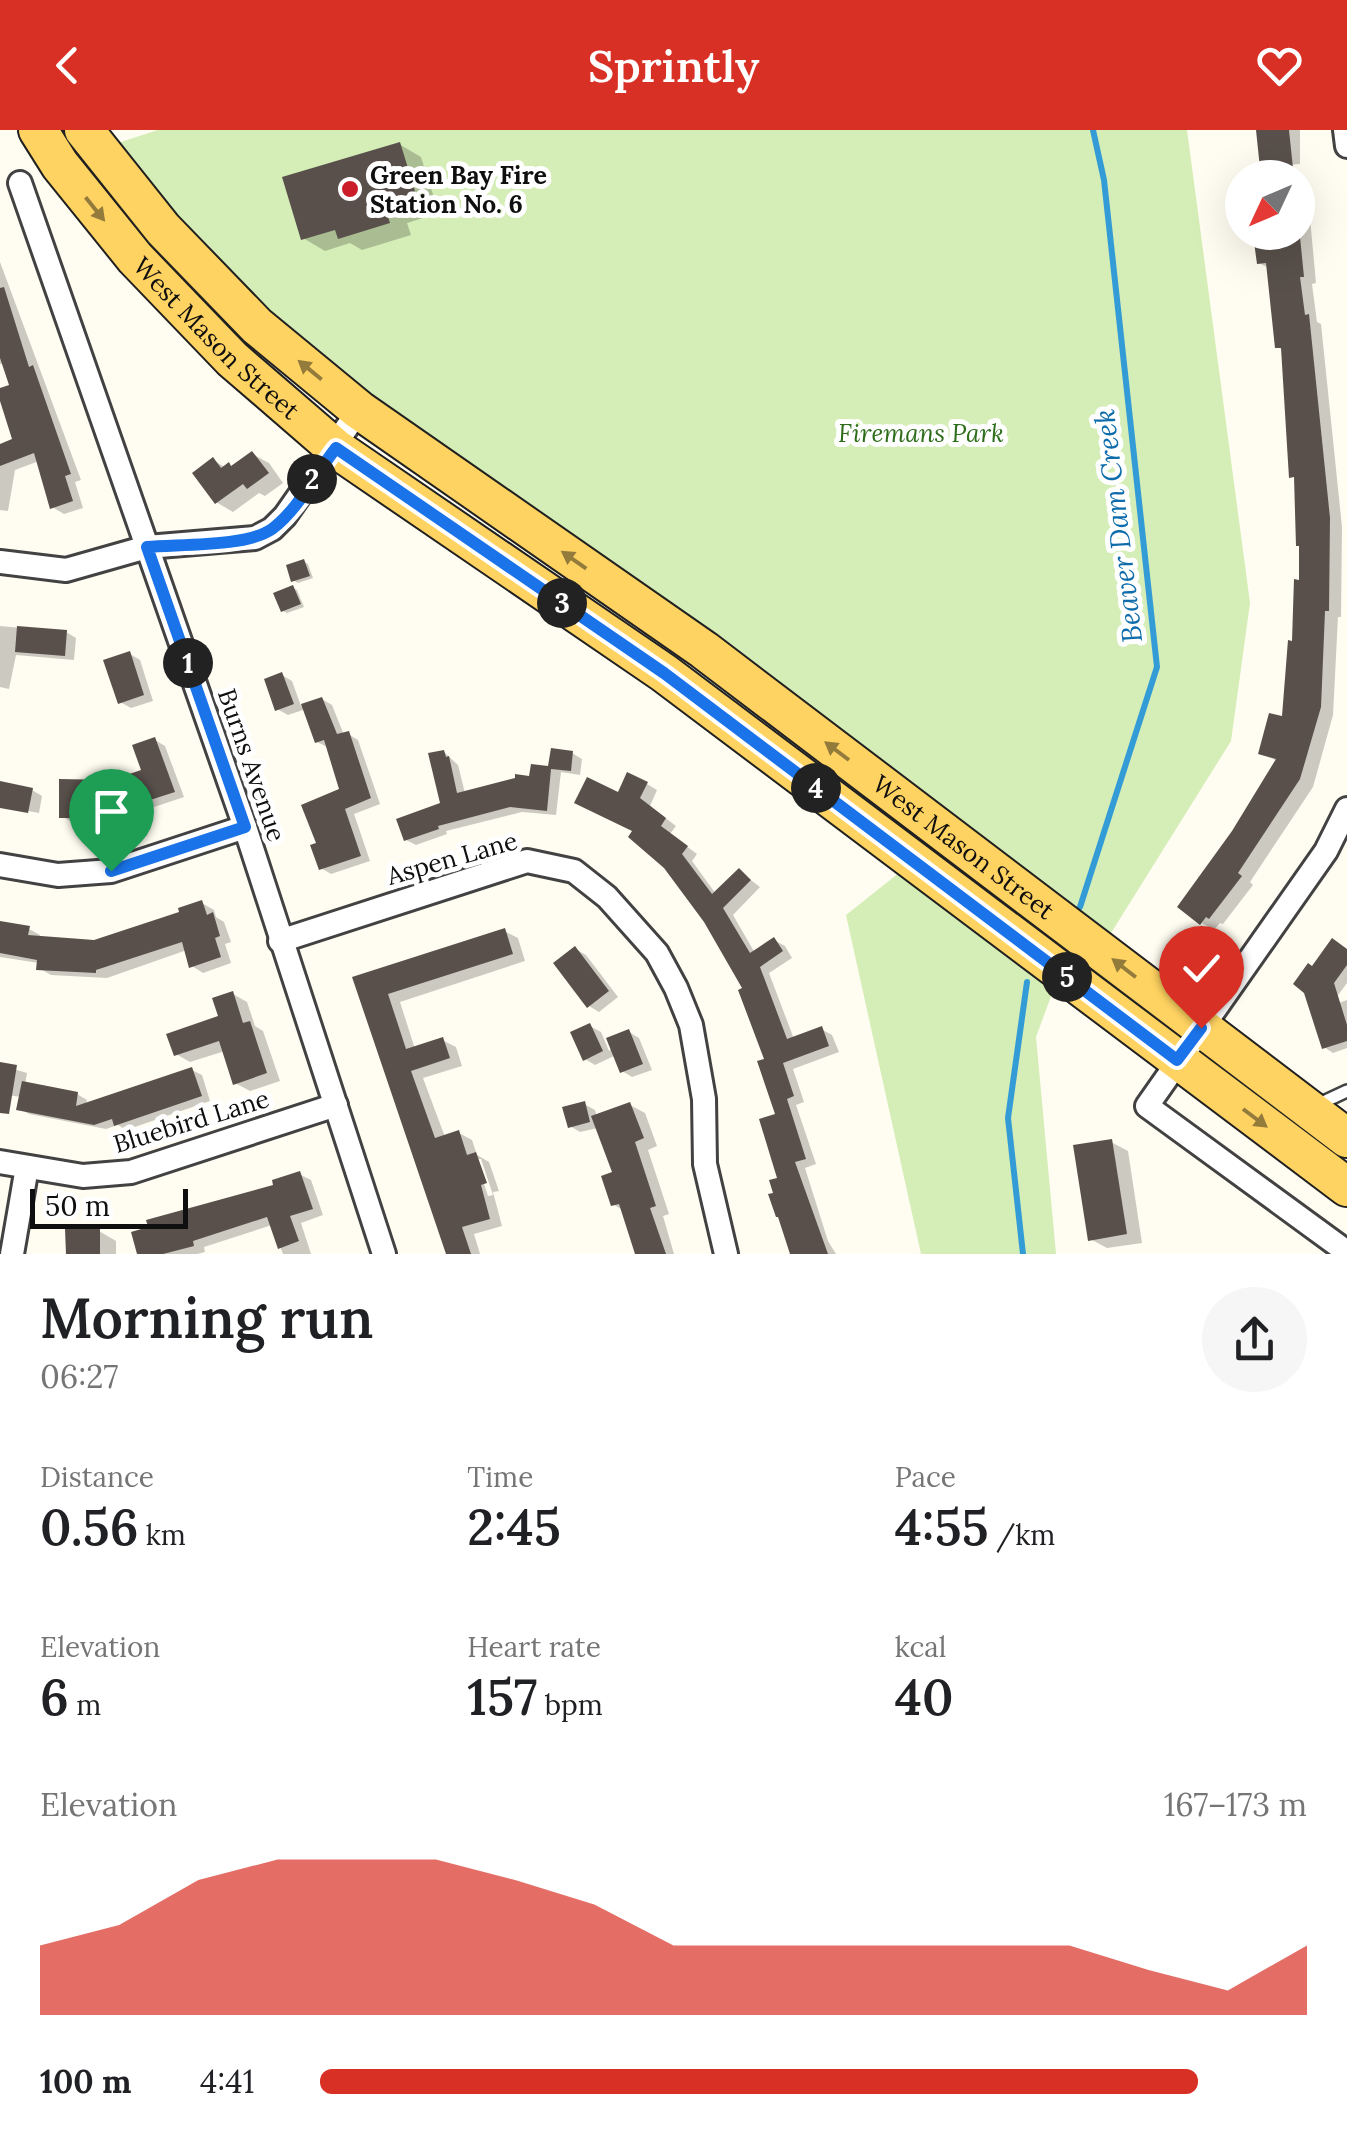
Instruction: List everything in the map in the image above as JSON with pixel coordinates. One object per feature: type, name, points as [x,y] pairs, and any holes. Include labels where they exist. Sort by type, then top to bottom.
[{"type":"main road","name":"West Mason Street","points":[[38,130],[60,165],[135,258],[232,358],[336,448],[664,673],[1347,1187]]},
{"type":"main road","name":"West Mason Street","points":[[84,130],[163,229],[257,326],[359,410],[704,650],[1347,1138]]},
{"type":"street","points":[[1345,130],[1347,146]]},
{"type":"street","name":"Burns Avenue","points":[[20,183],[245,827],[384,1254]]},
{"type":"street","points":[[0,562],[66,570],[147,547],[255,538],[272,529],[284,516],[336,448],[359,410]]},
{"type":"street","points":[[1347,809],[1326,851],[1148,1106],[1347,1252]]},
{"type":"street","points":[[0,865],[58,875],[111,871],[245,827]]},
{"type":"street","name":"Aspen Lane","points":[[280,941],[527,860],[574,871],[608,897],[657,953],[691,1025],[704,1099],[705,1164],[726,1254]]},
{"type":"street","name":"Bluebird Lane","points":[[0,1162],[83,1176],[131,1172],[336,1104]]},
{"type":"street","points":[[12,1254],[27,1167]]},
{"type":"lane","points":[[1308,1110],[1347,1091]]},
{"type":"green space","name":"Firemans Park","points":[[158,130],[1187,130],[1250,603],[1231,741],[1101,949],[359,410],[99,149]]},
{"type":"green space","points":[[914,861],[1060,972],[1036,1037],[1056,1254],[921,1254],[846,915]]},
{"type":"building","points":[[1256,130],[1289,130],[1292,160],[1259,160]]},
{"type":"building","name":"Green Bay Fire Station No. 6","points":[[400,142],[418,201],[386,211],[390,223],[338,239],[335,230],[301,240],[282,177]]},
{"type":"building","points":[[1255,250],[1301,250],[1304,277],[1300,277],[1305,315],[1309,314],[1330,518],[1329,611],[1325,611],[1321,707],[1300,779],[1238,873],[1242,876],[1200,925],[1177,907],[1232,831],[1276,759],[1258,754],[1269,713],[1282,716],[1288,640],[1292,641],[1294,579],[1299,580],[1281,348],[1275,348],[1266,263],[1257,264]]},
{"type":"building","points":[[4,287],[29,367],[33,365],[71,474],[65,476],[73,501],[50,509],[34,453],[0,466],[0,444],[12,439],[0,401],[0,388],[9,385],[0,358],[0,288]]},
{"type":"building","points":[[252,451],[269,473],[247,489],[243,484],[215,504],[192,473],[213,457],[221,468],[229,462],[231,466]]},
{"type":"building","points":[[304,559],[310,576],[291,582],[286,565]]},
{"type":"building","points":[[293,585],[301,604],[281,612],[273,593]]},
{"type":"building","points":[[17,626],[67,630],[65,656],[15,652]]},
{"type":"building","points":[[130,651],[144,695],[118,704],[103,660]]},
{"type":"building","points":[[282,672],[294,704],[275,711],[264,679]]},
{"type":"building","points":[[322,697],[337,734],[349,731],[371,798],[345,809],[361,856],[319,870],[310,845],[316,843],[301,805],[339,789],[324,740],[315,743],[301,704]]},
{"type":"building","points":[[155,737],[175,792],[94,818],[59,818],[59,779],[112,780],[141,770],[132,745]]},
{"type":"building","points":[[551,748],[573,751],[571,771],[551,769],[547,811],[510,807],[438,826],[439,829],[404,841],[396,819],[440,803],[428,753],[444,750],[449,756],[457,793],[515,778],[515,774],[529,776],[531,764],[548,766]]},
{"type":"building","points":[[627,772],[648,782],[640,798],[666,818],[661,826],[688,846],[682,854],[712,894],[739,868],[751,880],[723,908],[750,953],[774,937],[783,951],[760,967],[787,1039],[822,1026],[829,1046],[783,1063],[794,1096],[787,1099],[806,1159],[795,1162],[828,1254],[790,1254],[768,1194],[773,1193],[769,1180],[777,1178],[759,1119],[775,1114],[757,1061],[764,1059],[738,990],[742,988],[704,922],[664,868],[628,837],[632,831],[574,803],[587,777],[618,792]]},
{"type":"building","points":[[0,781],[33,788],[28,813],[0,808]]},
{"type":"building","points":[[202,900],[207,915],[213,912],[221,957],[189,968],[182,942],[96,973],[36,970],[37,960],[0,953],[0,921],[30,926],[28,935],[94,940],[179,912],[178,908]]},
{"type":"building","points":[[505,928],[513,954],[388,994],[406,1049],[443,1037],[450,1058],[411,1071],[435,1138],[459,1130],[467,1155],[476,1152],[487,1183],[481,1185],[490,1219],[462,1227],[471,1254],[446,1254],[352,977]]},
{"type":"building","points":[[1332,938],[1347,949],[1347,965],[1334,983],[1347,1025],[1347,1041],[1322,1049],[1304,993],[1293,984]]},
{"type":"building","points":[[575,946],[609,991],[587,1008],[553,963]]},
{"type":"building","points":[[233,991],[243,1023],[250,1021],[267,1073],[233,1085],[219,1041],[174,1056],[166,1034],[218,1016],[212,998]]},
{"type":"building","points":[[590,1023],[603,1051],[583,1061],[570,1032]]},
{"type":"building","points":[[629,1029],[643,1064],[620,1073],[606,1038]]},
{"type":"building","points":[[0,1062],[17,1065],[9,1114],[0,1113]]},
{"type":"building","points":[[192,1067],[202,1096],[114,1126],[112,1119],[94,1125],[16,1110],[22,1081],[78,1092],[76,1106]]},
{"type":"building","points":[[585,1101],[590,1122],[568,1128],[562,1107]]},
{"type":"building","points":[[630,1102],[644,1138],[635,1142],[656,1206],[650,1208],[666,1254],[635,1254],[619,1204],[611,1206],[601,1176],[612,1172],[591,1116]]},
{"type":"building","points":[[1112,1139],[1127,1234],[1088,1241],[1073,1145]]},
{"type":"building","points":[[300,1171],[313,1209],[290,1216],[299,1241],[278,1249],[267,1217],[193,1241],[194,1246],[163,1254],[137,1254],[131,1232],[148,1227],[146,1220],[273,1185],[272,1180]]},
{"type":"building","points":[[65,1229],[100,1229],[100,1254],[66,1254]]},
{"type":"waterway","name":"Beaver Dam Creek","points":[[1080,907],[1157,667],[1104,180],[1093,130]]},
{"type":"waterway","name":"Beaver Dam Creek","points":[[1023,1254],[1008,1118],[1027,982]]},
{"type":"place","name":"Green Bay Fire Station No. 6","points":[[350,189]]},
{"type":"route","points":[[111,871],[245,827],[147,547],[255,538],[272,529],[284,516],[336,448],[664,673],[1177,1060],[1201,1028]]}]
